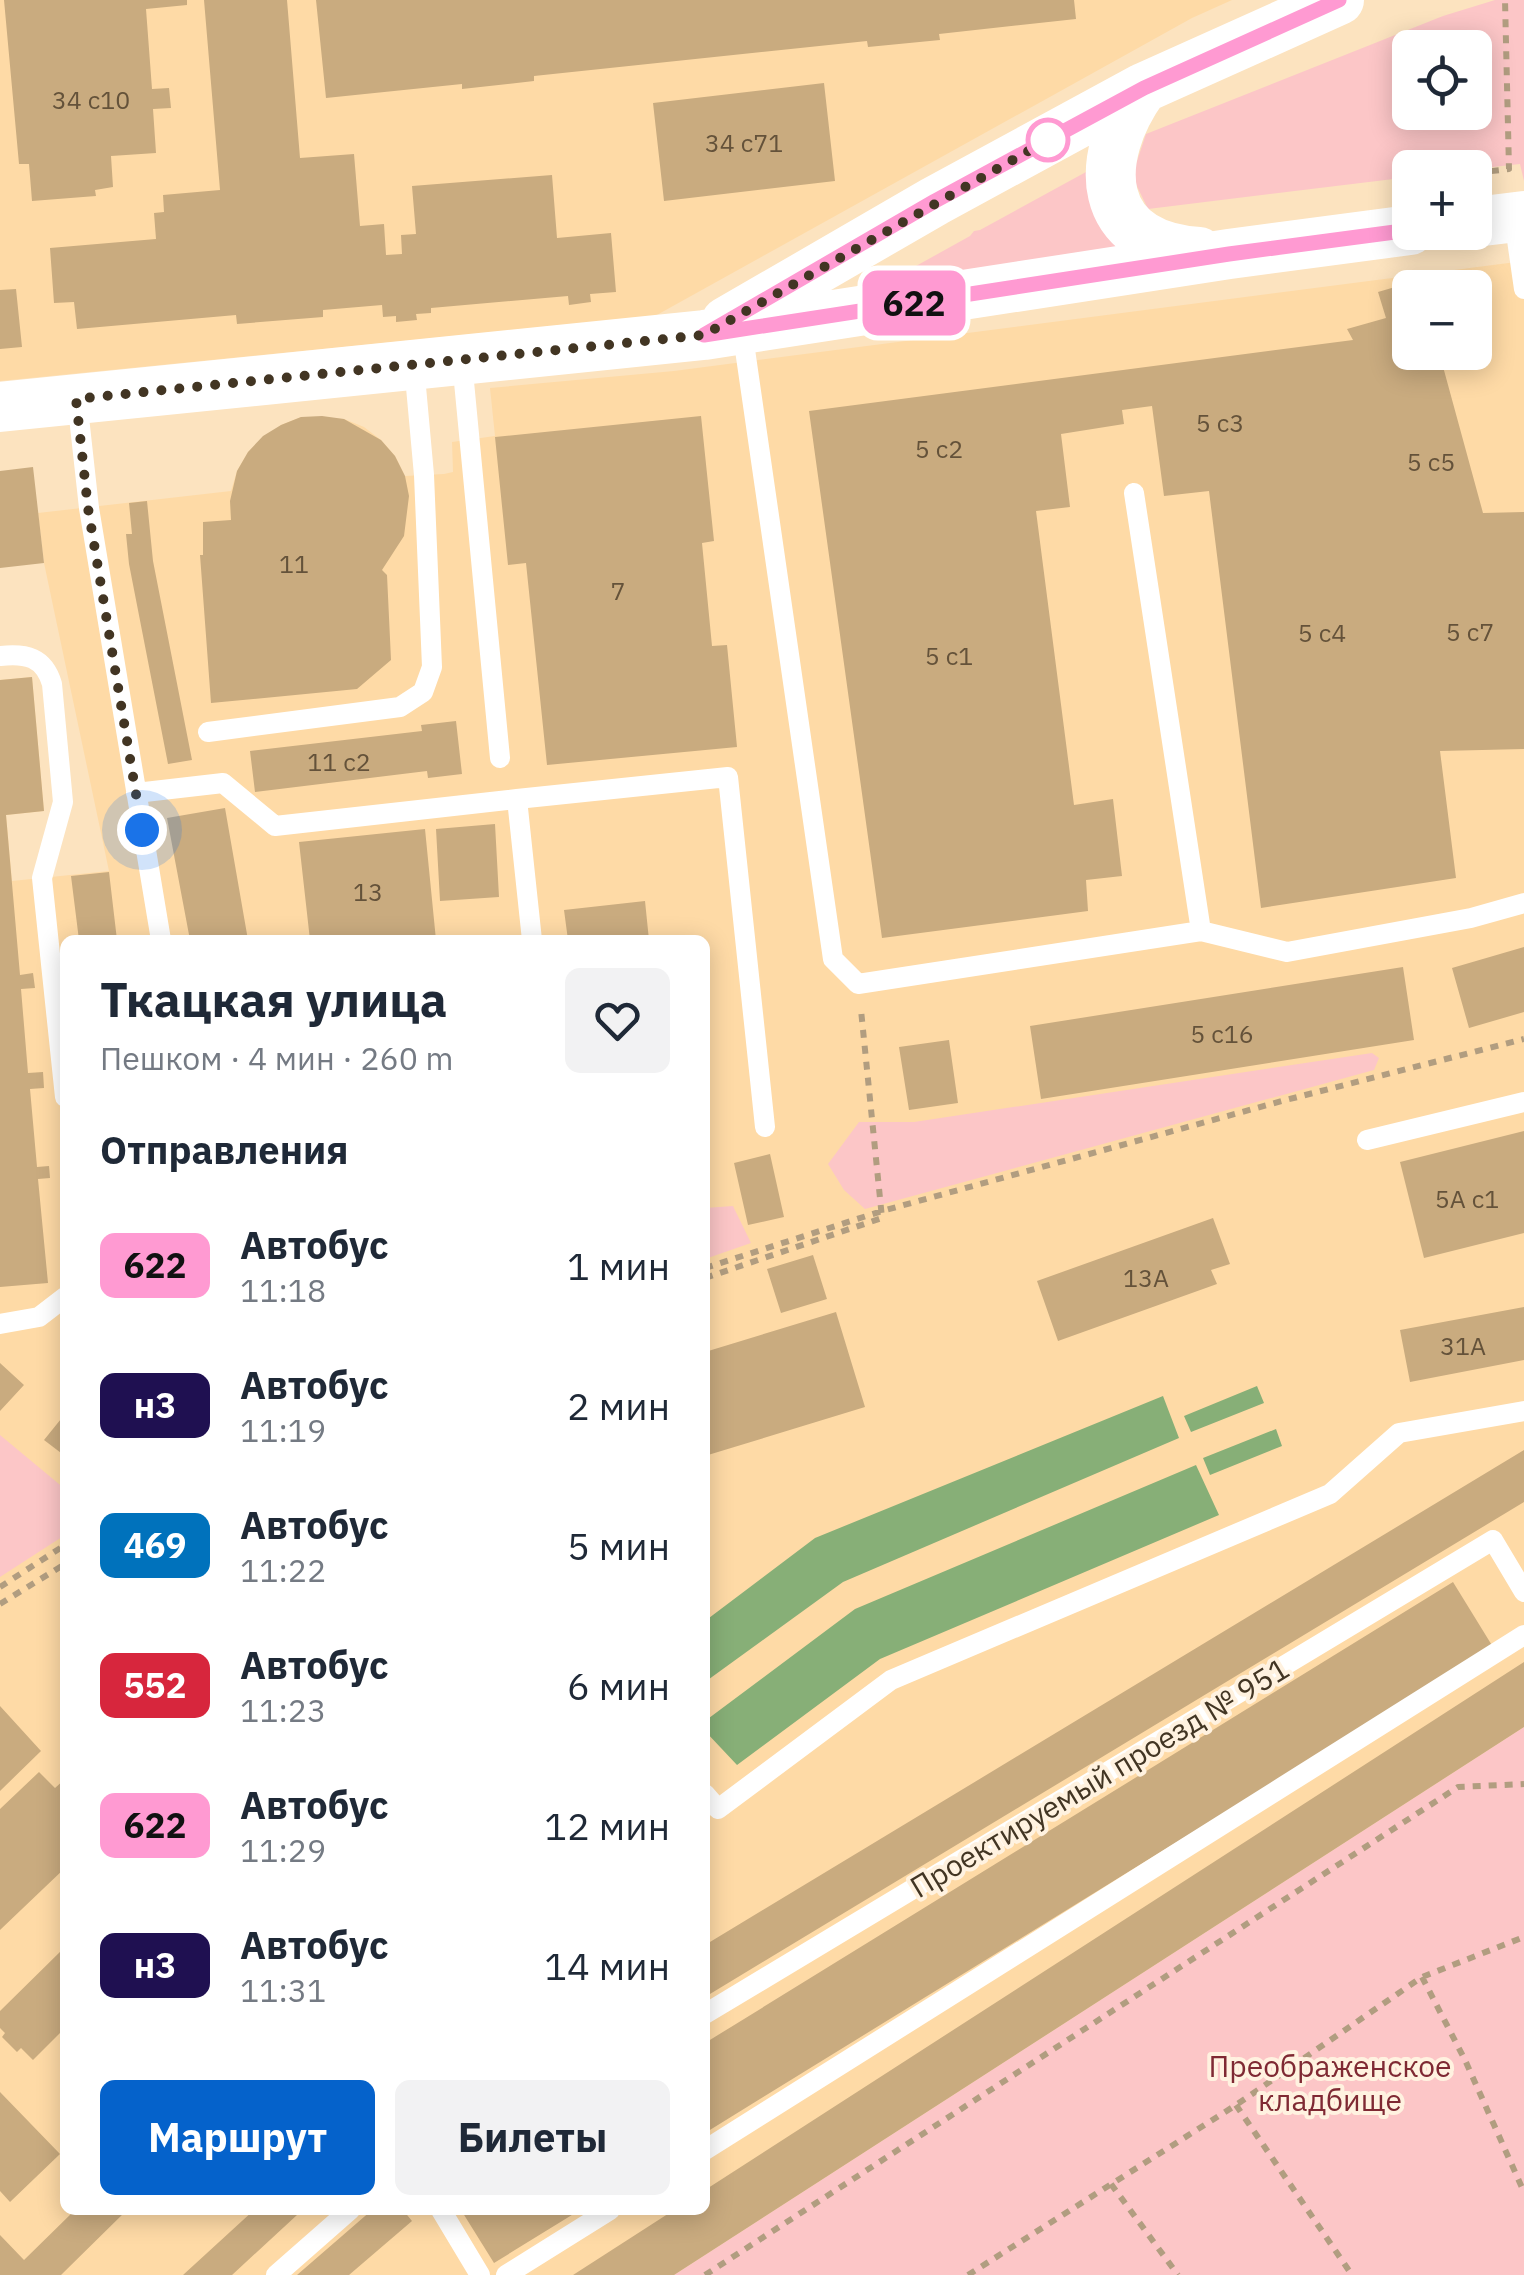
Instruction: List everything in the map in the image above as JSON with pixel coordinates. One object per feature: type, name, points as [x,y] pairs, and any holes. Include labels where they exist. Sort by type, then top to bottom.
[{"type":"street","points":[[723,332],[935,201],[1144,88],[1339,0]]},
{"type":"street","points":[[1144,88],[1124,115],[1112,148],[1112,189],[1122,218],[1142,237],[1178,250],[1229,254]]},
{"type":"street","points":[[0,406],[723,332],[1392,232]]},
{"type":"lane","points":[[1504,218],[1524,289]]},
{"type":"lane","points":[[723,332],[833,959],[858,984],[1201,931],[1288,952],[1471,918],[1524,903]]},
{"type":"lane","points":[[208,732],[400,706],[423,692],[430,680],[424,474],[438,363]]},
{"type":"lane","points":[[438,363],[500,758]]},
{"type":"lane","points":[[76,399],[88,508],[160,935]]},
{"type":"lane","points":[[1134,493],[1201,931]]},
{"type":"lane","points":[[0,656],[29,656],[41,662],[49,671],[52,684],[63,802],[42,878],[60,1049]]},
{"type":"lane","points":[[136,793],[222,783],[275,826],[728,777],[765,1127]]},
{"type":"lane","points":[[517,800],[531,935]]},
{"type":"lane","points":[[1368,1140],[1524,1102]]},
{"type":"lane","points":[[0,1324],[39,1317],[60,1301]]},
{"type":"lane","points":[[710,1800],[718,1809],[891,1680],[1330,1494],[1399,1432],[1524,1411]]},
{"type":"lane","name":"Проектируемый проезд № 951","points":[[710,2011],[1493,1540],[1524,1592]]},
{"type":"lane","points":[[710,2147],[1524,1635]]},
{"type":"lane","points":[[276,2275],[344,2215]]},
{"type":"lane","points":[[444,2215],[480,2275]]},
{"type":"lane","points":[[506,2275],[602,2215]]},
{"type":"path","points":[[1492,172],[1509,169],[1505,0]]},
{"type":"path","points":[[710,1276],[882,1218],[878,1149],[858,984]]},
{"type":"path","points":[[710,1266],[882,1211],[1282,1101],[1524,1040]]},
{"type":"path","points":[[0,1587],[60,1547]]},
{"type":"path","points":[[0,1604],[60,1567]]},
{"type":"path","points":[[705,2275],[1458,1787],[1524,1784]]},
{"type":"path","points":[[974,2274],[1236,2106],[1422,1977],[1524,1937]]},
{"type":"path","points":[[1422,1977],[1465,2060],[1524,2192]]},
{"type":"path","points":[[1236,2106],[1352,2275]]},
{"type":"path","points":[[1111,2184],[1178,2275]]},
{"type":"shaded area","points":[[0,0],[1232,0],[1192,18],[655,316],[0,381]]},
{"type":"shaded area","points":[[1524,261],[1524,1727],[674,2275],[0,2275],[0,680],[32,677],[44,811],[6,815],[12,881],[109,871],[44,563],[38,513],[231,491],[248,452],[281,425],[301,417],[344,419],[364,427],[395,456],[405,476],[453,472],[452,442],[495,436],[490,388],[674,371],[1392,278],[1392,370],[1492,370],[1492,270],[1454,270]]},
{"type":"shaded area","points":[[1257,1386],[1264,1403],[1191,1432],[1184,1416]]},
{"type":"shaded area","points":[[1163,1396],[1179,1438],[843,1582],[710,1678],[710,1617],[815,1538]]},
{"type":"shaded area","points":[[1276,1429],[1282,1446],[1210,1475],[1203,1458]]},
{"type":"shaded area","points":[[1196,1465],[1219,1515],[880,1659],[737,1765],[710,1736],[710,1717],[855,1609]]},
{"type":"green space","points":[[1495,0],[1524,0],[1524,181],[1520,164],[1492,167],[1492,150],[1392,150],[1392,179],[1148,209],[1132,176],[1146,134],[1392,36],[1392,130],[1492,130],[1492,30],[1408,30]]},
{"type":"green space","points":[[1086,172],[1089,197],[1097,216],[1127,251],[880,286],[974,231]]},
{"type":"green space","points":[[1372,1053],[1379,1058],[1374,1070],[865,1209],[844,1190],[828,1164],[859,1122],[914,1122]]},
{"type":"green space","points":[[733,1206],[751,1243],[710,1257],[710,1208]]},
{"type":"green space","points":[[0,1435],[60,1485],[60,1538],[0,1577]]},
{"type":"green space","name":"Преображенское кладбище","points":[[1524,1727],[1524,2275],[674,2275]]},
{"type":"building","points":[[4,0],[187,0],[187,5],[146,9],[152,89],[169,88],[171,108],[153,109],[156,153],[111,156],[113,187],[95,190],[96,196],[32,201],[29,164],[19,164]]},
{"type":"building","points":[[204,0],[287,0],[300,158],[354,154],[360,226],[384,224],[386,255],[402,254],[401,235],[416,234],[412,186],[552,175],[557,238],[611,233],[616,292],[590,294],[591,302],[569,305],[568,296],[431,308],[431,313],[416,314],[417,320],[396,322],[396,316],[383,317],[382,305],[323,310],[323,317],[237,324],[236,315],[77,329],[74,302],[54,303],[50,248],[156,239],[154,213],[164,212],[163,195],[220,190]]},
{"type":"building","points":[[316,0],[1074,0],[1076,19],[939,34],[940,40],[868,47],[867,41],[534,76],[534,81],[462,89],[462,84],[326,98]]},
{"type":"building","points":[[824,83],[835,181],[664,201],[653,103]]},
{"type":"building","points":[[1392,288],[1392,370],[1444,370],[1483,513],[1524,512],[1524,749],[1440,751],[1456,878],[1261,908],[1209,491],[1164,496],[1152,406],[1122,410],[1124,424],[1061,434],[1070,507],[1036,511],[1074,805],[1113,799],[1122,876],[1086,880],[1088,911],[882,938],[809,411],[1353,340],[1347,329],[1386,318],[1378,292]]},
{"type":"building","points":[[16,289],[22,347],[0,349],[0,290]]},
{"type":"building","points":[[701,416],[714,541],[702,543],[712,646],[727,645],[737,747],[547,765],[526,563],[508,565],[495,437]]},
{"type":"building","points":[[301,417],[344,419],[381,440],[405,476],[409,496],[404,536],[382,570],[387,575],[391,660],[357,689],[211,703],[200,555],[203,522],[231,520],[230,501],[237,471],[263,436]]},
{"type":"building","points":[[33,467],[44,563],[0,568],[0,471]]},
{"type":"building","points":[[147,501],[153,561],[192,760],[168,764],[126,534],[132,534],[129,503]]},
{"type":"building","points":[[32,677],[44,811],[6,815],[20,975],[33,973],[35,988],[21,989],[28,1073],[43,1072],[44,1088],[30,1089],[37,1167],[49,1166],[50,1178],[38,1179],[48,1283],[0,1287],[0,680]]},
{"type":"building","points":[[456,721],[462,774],[428,778],[427,771],[255,792],[250,751],[422,731],[421,725]]},
{"type":"building","points":[[225,808],[247,935],[189,935],[167,818]]},
{"type":"building","points":[[495,824],[499,897],[440,901],[436,829]]},
{"type":"building","points":[[425,829],[436,935],[309,935],[299,842]]},
{"type":"building","points":[[109,872],[116,935],[78,935],[71,876]]},
{"type":"building","points":[[645,901],[648,935],[567,935],[564,910]]},
{"type":"building","points":[[1524,947],[1524,1012],[1469,1028],[1452,968]]},
{"type":"building","points":[[1403,967],[1414,1040],[1041,1099],[1030,1026]]},
{"type":"building","points":[[949,1040],[958,1103],[909,1110],[899,1047]]},
{"type":"building","points":[[1524,1131],[1524,1233],[1424,1258],[1400,1162]]},
{"type":"building","points":[[770,1154],[784,1217],[748,1225],[734,1163]]},
{"type":"building","points":[[1213,1218],[1230,1264],[1211,1270],[1217,1284],[1058,1341],[1037,1281]]},
{"type":"building","points":[[813,1255],[827,1299],[781,1313],[767,1269]]},
{"type":"building","points":[[1524,1307],[1524,1360],[1410,1382],[1400,1330]]},
{"type":"building","points":[[836,1312],[865,1407],[710,1454],[710,1350]]},
{"type":"building","points":[[0,1363],[24,1385],[0,1411]]},
{"type":"building","points":[[60,1420],[60,1452],[44,1440]]},
{"type":"building","points":[[1524,1450],[1524,1502],[710,1994],[710,1942]]},
{"type":"building","points":[[1453,1582],[1493,1647],[710,2130],[710,2040]]},
{"type":"building","points":[[1524,1662],[1524,1727],[674,2275],[573,2275],[666,2215],[710,2215],[710,2187]]},
{"type":"building","points":[[0,1706],[41,1751],[0,1791]]},
{"type":"building","points":[[39,1772],[55,1788],[60,1784],[60,1873],[0,1930],[0,1809]]},
{"type":"building","points":[[60,1952],[60,2033],[33,2060],[21,2048],[17,2052],[2,2037],[5,2033],[0,2028],[0,2011]]},
{"type":"building","points":[[0,2092],[60,2154],[10,2202],[0,2191]]},
{"type":"building","points":[[70,2215],[122,2215],[61,2275],[0,2275],[0,2235],[24,2260]]},
{"type":"building","points":[[249,2215],[297,2215],[232,2275],[183,2275]]},
{"type":"building","points":[[366,2215],[407,2215],[412,2221],[349,2275],[297,2275]]},
{"type":"building","points":[[464,2215],[572,2215],[494,2263]]},
{"type":"bus line","name":"622","points":[[1339,0],[1144,88],[935,201],[704,335],[1392,232]]},
{"type":"route","points":[[142,830],[88,508],[76,399],[704,335],[1048,140]]}]
